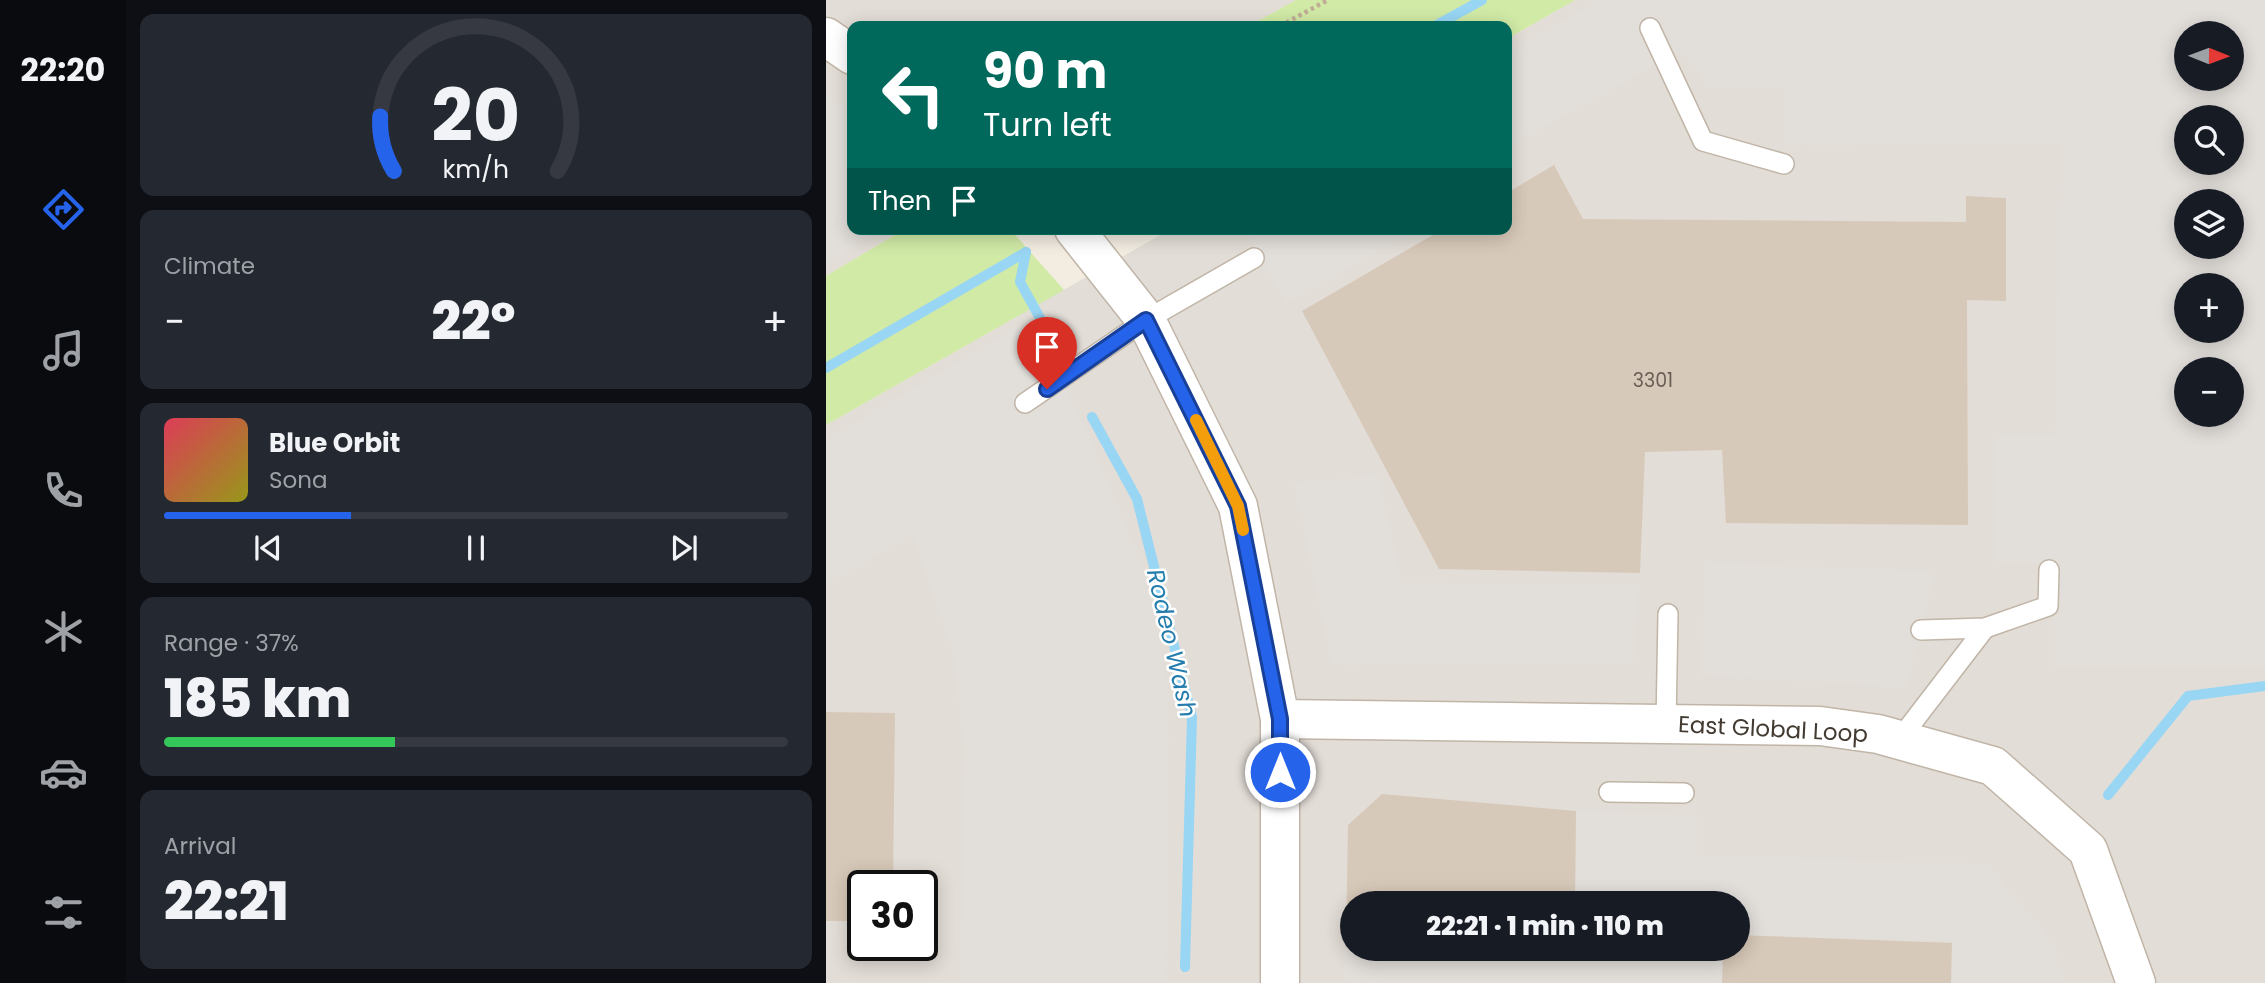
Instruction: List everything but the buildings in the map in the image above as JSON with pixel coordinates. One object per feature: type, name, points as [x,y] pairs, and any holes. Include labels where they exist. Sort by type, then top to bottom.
[{"type":"street","points":[[826,37],[847,52]]},
{"type":"street","points":[[1079,235],[1146,320],[1238,506],[1280,719],[1280,983]]},
{"type":"street","name":"East Global Loop","points":[[1280,719],[1820,726],[1878,734],[1993,766],[2088,850],[2136,983]]},
{"type":"lane","points":[[1650,28],[1703,141],[1784,164]]},
{"type":"lane","points":[[1025,403],[1146,320],[1254,258]]},
{"type":"lane","points":[[1921,630],[1985,628],[2048,606],[2049,570]]},
{"type":"lane","points":[[1666,724],[1668,614]]},
{"type":"lane","points":[[1899,740],[1985,628]]},
{"type":"lane","points":[[1609,792],[1684,793]]},
{"type":"path","points":[[1289,21],[1328,0]]},
{"type":"shaded area","points":[[826,0],[1296,0],[1258,21],[847,21],[847,235],[895,235],[826,276]]},
{"type":"shaded area","points":[[1575,0],[2265,0],[2265,983],[826,983],[826,425],[1160,235],[1512,235],[1512,36]]},
{"type":"shaded area","points":[[1600,0],[2265,0],[2265,667],[2054,667],[2055,564],[1994,563],[1994,435],[2055,435],[2061,144],[1785,145],[1785,86],[1708,88],[1683,50],[1512,144],[1512,49]]},
{"type":"shaded area","points":[[826,94],[847,108],[847,235],[872,235],[826,264]]},
{"type":"shaded area","points":[[1248,235],[1407,235],[1286,303]]},
{"type":"shaded area","points":[[1031,319],[1089,436],[1149,582],[1169,695],[1166,983],[961,983],[964,746],[953,652],[913,535],[826,584],[826,440]]},
{"type":"shaded area","points":[[1378,474],[1402,583],[1638,585],[1634,662],[1332,665],[1294,484]]},
{"type":"shaded area","points":[[1706,562],[1935,572],[1907,687],[1700,675]]},
{"type":"shaded area","points":[[1576,811],[1698,814],[1697,855],[1987,864],[2054,944],[2063,983],[1951,983],[1952,943],[2014,943],[1750,935],[1750,891],[1575,891]]},
{"type":"shaded area","points":[[1345,961],[1723,961],[1722,983],[1345,983]]},
{"type":"green space","points":[[1296,0],[1575,0],[1512,36],[1512,21],[1258,21]]},
{"type":"green space","points":[[895,235],[1015,235],[1064,290],[826,425],[826,276]]},
{"type":"waterway","name":"Rodeo Wash","points":[[1444,21],[1482,0]]},
{"type":"waterway","name":"Rodeo Wash","points":[[1026,252],[1020,282],[1051,338]]},
{"type":"waterway","points":[[826,368],[1026,252]]},
{"type":"waterway","name":"Rodeo Wash","points":[[1092,417],[1137,499],[1192,717],[1185,967]]},
{"type":"waterway","points":[[2108,795],[2188,696],[2265,686]]},
{"type":"slow traffic","points":[[1196,420],[1238,506],[1243,530]]},
{"type":"route","points":[[1047,389],[1146,320],[1238,506],[1280,719],[1280,772]]}]
